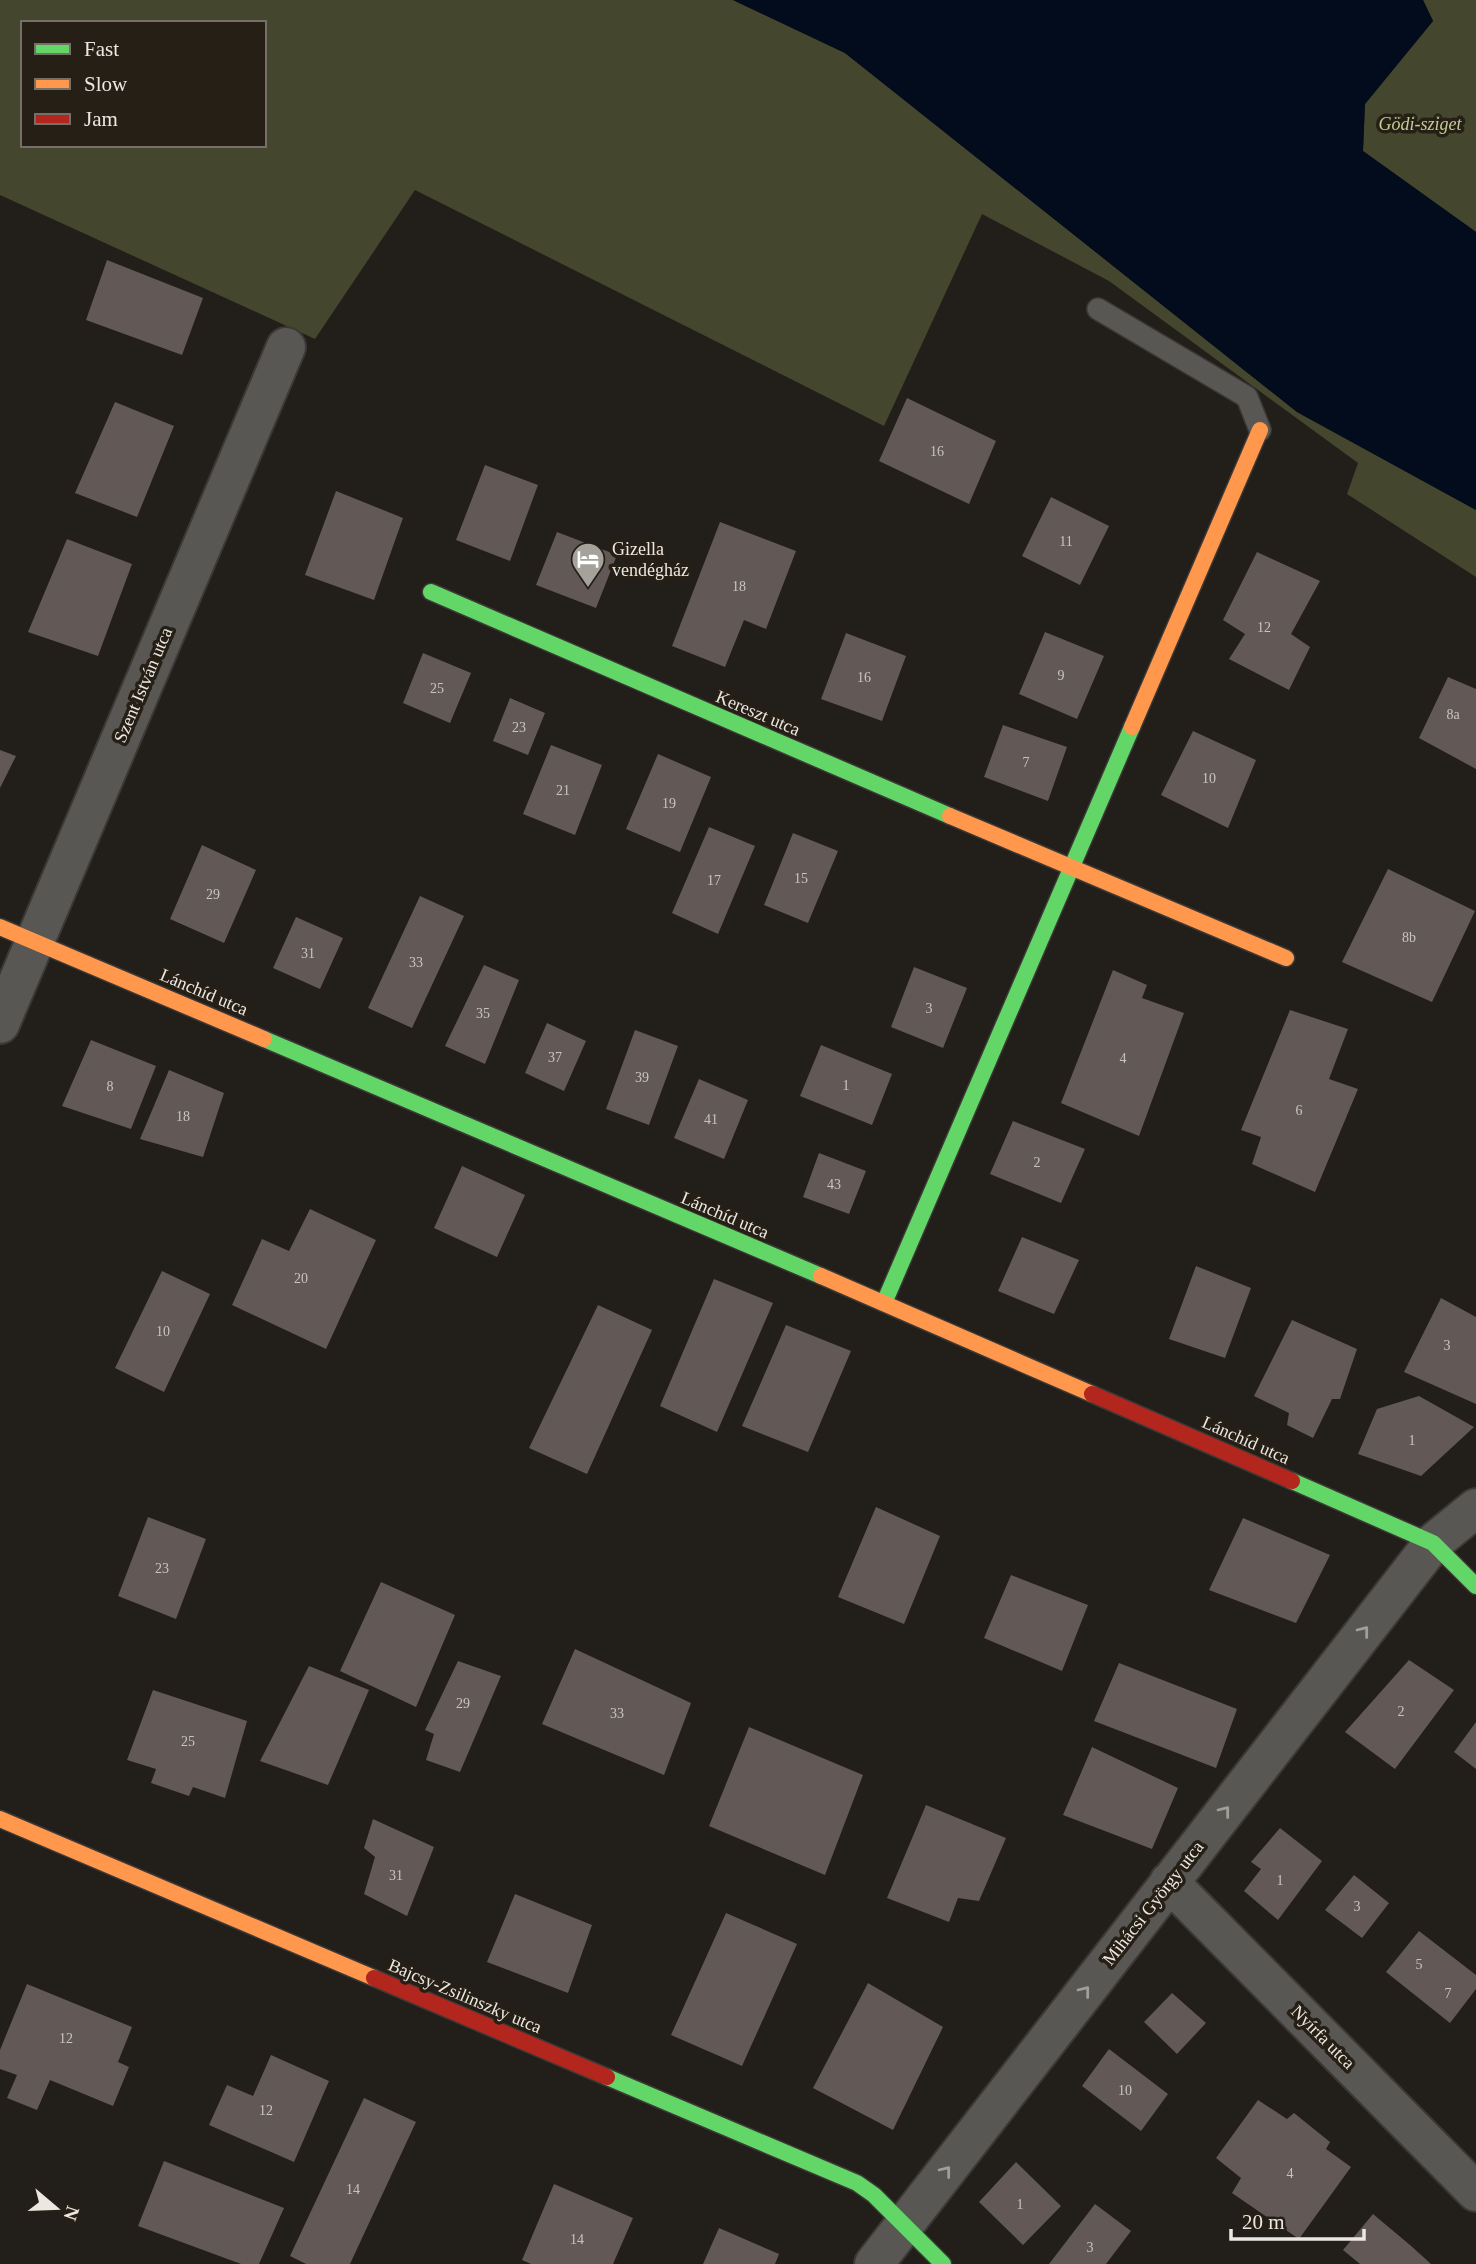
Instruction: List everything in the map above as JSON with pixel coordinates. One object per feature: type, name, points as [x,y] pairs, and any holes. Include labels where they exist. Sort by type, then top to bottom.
[{"type":"street","name":"Szent István utca","points":[[0,1024],[286,347]]},
{"type":"street","points":[[884,1303],[1260,430]]},
{"type":"street","name":"Kereszt utca","points":[[431,592],[1070,869],[1286,958]]},
{"type":"street","name":"Lánchíd utca","points":[[0,926],[884,1303],[1433,1543]]},
{"type":"street","name":"Mihácsi György utca","points":[[874,2264],[1433,1543],[1476,1508]]},
{"type":"street","points":[[1433,1543],[1476,1586]]},
{"type":"street","name":"Bajcsy-Zsilinszky utca","points":[[0,1819],[856,2183],[874,2194],[943,2264]]},
{"type":"street","name":"Nyírfa utca","points":[[1169,1882],[1476,2192]]},
{"type":"lane","points":[[1098,309],[1247,397],[1260,430]]},
{"type":"green space","points":[[0,0],[733,0],[845,53],[1297,412],[1476,510],[1476,577],[1347,494],[1358,463],[1109,281],[982,214],[884,426],[415,190],[315,339],[0,195]]},
{"type":"green space","name":"Gödi-sziget","points":[[1423,0],[1476,0],[1476,232],[1363,151],[1365,104],[1433,21]]},
{"type":"water","points":[[733,0],[1423,0],[1433,21],[1365,104],[1363,151],[1476,232],[1476,510],[1297,412],[845,53]]},
{"type":"building","points":[[107,260],[203,298],[182,355],[86,320]]},
{"type":"building","points":[[907,398],[996,441],[969,504],[879,461]]},
{"type":"building","points":[[115,402],[174,426],[137,517],[75,493]]},
{"type":"building","points":[[485,465],[538,485],[510,561],[456,540]]},
{"type":"building","points":[[336,491],[403,518],[374,600],[305,575]]},
{"type":"building","points":[[1051,497],[1109,526],[1080,585],[1022,556]]},
{"type":"building","points":[[720,522],[796,551],[766,629],[744,620],[725,667],[672,646]]},
{"type":"building","points":[[557,532],[617,555],[596,608],[536,585]]},
{"type":"building","points":[[67,539],[132,564],[98,656],[28,632]]},
{"type":"building","points":[[1257,552],[1320,581],[1291,634],[1310,647],[1289,690],[1229,659],[1245,634],[1223,620]]},
{"type":"building","points":[[1045,632],[1104,656],[1077,719],[1019,694]]},
{"type":"building","points":[[846,633],[906,656],[882,721],[821,699]]},
{"type":"building","points":[[423,653],[471,673],[450,723],[403,703]]},
{"type":"building","points":[[1448,677],[1476,689],[1476,769],[1419,738]]},
{"type":"building","points":[[510,698],[545,713],[528,755],[493,741]]},
{"type":"building","points":[[1003,725],[1067,747],[1048,801],[984,777]]},
{"type":"building","points":[[1193,731],[1256,760],[1228,828],[1161,795]]},
{"type":"building","points":[[551,745],[602,765],[575,835],[523,814]]},
{"type":"building","points":[[0,750],[16,756],[0,788]]},
{"type":"building","points":[[658,754],[711,777],[680,852],[626,829]]},
{"type":"building","points":[[709,827],[755,846],[718,934],[672,913]]},
{"type":"building","points":[[793,833],[838,851],[808,923],[764,905]]},
{"type":"building","points":[[202,845],[256,870],[224,943],[170,919]]},
{"type":"building","points":[[1388,869],[1475,911],[1432,1002],[1342,962]]},
{"type":"building","points":[[420,896],[464,916],[412,1028],[368,1008]]},
{"type":"building","points":[[296,917],[343,938],[320,989],[273,968]]},
{"type":"building","points":[[484,965],[519,980],[485,1064],[445,1046]]},
{"type":"building","points":[[914,967],[967,988],[943,1048],[891,1027]]},
{"type":"building","points":[[1113,970],[1147,985],[1142,998],[1184,1013],[1139,1136],[1061,1103]]},
{"type":"building","points":[[1290,1010],[1348,1029],[1329,1079],[1358,1089],[1315,1192],[1252,1164],[1261,1137],[1241,1130]]},
{"type":"building","points":[[547,1023],[586,1041],[564,1091],[525,1073]]},
{"type":"building","points":[[635,1030],[678,1046],[649,1125],[606,1109]]},
{"type":"building","points":[[91,1040],[156,1066],[131,1129],[62,1106]]},
{"type":"building","points":[[821,1045],[892,1074],[872,1125],[800,1096]]},
{"type":"building","points":[[169,1070],[224,1093],[203,1157],[140,1139]]},
{"type":"building","points":[[699,1079],[748,1100],[724,1159],[674,1138]]},
{"type":"building","points":[[1013,1121],[1085,1149],[1061,1203],[990,1174]]},
{"type":"building","points":[[819,1153],[866,1171],[849,1214],[803,1197]]},
{"type":"building","points":[[462,1166],[525,1195],[497,1257],[434,1228]]},
{"type":"building","points":[[310,1209],[376,1240],[326,1349],[232,1305],[262,1239],[289,1251]]},
{"type":"building","points":[[1022,1237],[1079,1260],[1054,1314],[998,1291]]},
{"type":"building","points":[[1196,1266],[1251,1288],[1225,1358],[1169,1339]]},
{"type":"building","points":[[162,1271],[210,1294],[164,1392],[115,1368]]},
{"type":"building","points":[[714,1279],[773,1303],[717,1432],[660,1406]]},
{"type":"building","points":[[1441,1298],[1476,1317],[1476,1404],[1404,1372]]},
{"type":"building","points":[[598,1305],[652,1330],[587,1474],[529,1448]]},
{"type":"building","points":[[1292,1320],[1357,1349],[1340,1399],[1332,1399],[1313,1438],[1287,1425],[1289,1413],[1254,1396]]},
{"type":"building","points":[[786,1325],[851,1351],[808,1452],[742,1426]]},
{"type":"building","points":[[1419,1396],[1474,1427],[1421,1476],[1358,1454],[1377,1409]]},
{"type":"building","points":[[876,1507],[940,1536],[904,1624],[838,1597]]},
{"type":"building","points":[[148,1517],[206,1539],[176,1619],[118,1596]]},
{"type":"building","points":[[1243,1518],[1330,1555],[1296,1623],[1209,1590]]},
{"type":"building","points":[[1011,1575],[1088,1605],[1062,1671],[984,1638]]},
{"type":"building","points":[[381,1582],[455,1615],[416,1707],[340,1671]]},
{"type":"building","points":[[575,1649],[691,1703],[664,1775],[542,1724]]},
{"type":"building","points":[[1409,1660],[1454,1690],[1395,1769],[1345,1732]]},
{"type":"building","points":[[458,1661],[501,1676],[460,1772],[426,1760],[434,1734],[425,1730]]},
{"type":"building","points":[[1119,1663],[1237,1709],[1216,1768],[1094,1721]]},
{"type":"building","points":[[309,1666],[369,1690],[328,1785],[260,1761]]},
{"type":"building","points":[[153,1690],[247,1721],[225,1798],[193,1787],[189,1796],[151,1783],[156,1769],[127,1760]]},
{"type":"building","points":[[1476,1722],[1476,1769],[1454,1752]]},
{"type":"building","points":[[749,1727],[863,1775],[825,1875],[709,1826]]},
{"type":"building","points":[[1092,1747],[1178,1788],[1152,1849],[1063,1815]]},
{"type":"building","points":[[926,1805],[1006,1838],[979,1901],[958,1898],[949,1922],[887,1898]]},
{"type":"building","points":[[373,1819],[434,1847],[407,1916],[364,1894],[375,1857],[364,1848]]},
{"type":"building","points":[[1280,1828],[1322,1861],[1278,1920],[1244,1891],[1261,1869],[1251,1862]]},
{"type":"building","points":[[1354,1875],[1389,1903],[1362,1938],[1325,1910]]},
{"type":"building","points":[[515,1894],[592,1925],[568,1993],[487,1962]]},
{"type":"building","points":[[726,1913],[797,1944],[742,2066],[671,2035]]},
{"type":"building","points":[[1419,1931],[1476,1975],[1476,1989],[1450,2023],[1386,1972]]},
{"type":"building","points":[[868,1983],[943,2027],[893,2130],[813,2088]]},
{"type":"building","points":[[27,1984],[132,2027],[118,2062],[129,2067],[113,2106],[50,2080],[37,2110],[7,2098],[17,2075],[0,2069],[0,2050]]},
{"type":"building","points":[[1172,1993],[1206,2023],[1177,2054],[1144,2022]]},
{"type":"building","points":[[1109,2049],[1168,2094],[1141,2131],[1082,2086]]},
{"type":"building","points":[[271,2055],[329,2081],[294,2162],[209,2125],[227,2085],[253,2096]]},
{"type":"building","points":[[364,2098],[416,2122],[350,2264],[306,2264],[290,2256]]},
{"type":"building","points":[[1258,2100],[1287,2119],[1294,2113],[1330,2142],[1326,2149],[1351,2167],[1299,2239],[1232,2193],[1241,2178],[1216,2158]]},
{"type":"building","points":[[164,2161],[284,2208],[259,2264],[241,2264],[138,2226]]},
{"type":"building","points":[[1016,2162],[1061,2206],[1023,2245],[979,2202]]},
{"type":"building","points":[[554,2184],[633,2218],[613,2264],[531,2264],[522,2260]]},
{"type":"building","points":[[1095,2204],[1131,2231],[1106,2264],[1049,2264]]},
{"type":"building","points":[[1373,2214],[1431,2264],[1360,2264],[1343,2250]]},
{"type":"building","points":[[719,2228],[779,2254],[775,2264],[703,2264]]},
{"type":"traffic: fast","points":[[431,592],[950,816]]},
{"type":"traffic: fast","points":[[884,1303],[1132,727]]},
{"type":"traffic: fast","points":[[264,1039],[821,1276]]},
{"type":"traffic: fast","points":[[1292,1481],[1433,1543],[1476,1586]]},
{"type":"traffic: fast","points":[[607,2077],[857,2183],[874,2195],[943,2264]]},
{"type":"traffic: slow","points":[[1132,727],[1260,430]]},
{"type":"traffic: slow","points":[[950,816],[1286,958]]},
{"type":"traffic: slow","points":[[0,927],[264,1039]]},
{"type":"traffic: slow","points":[[821,1276],[1092,1394]]},
{"type":"traffic: slow","points":[[0,1819],[374,1978]]},
{"type":"traffic: jam","points":[[1092,1394],[1292,1481]]},
{"type":"traffic: jam","points":[[374,1978],[607,2077]]},
{"type":"place","name":"Gizella vendégház","points":[[588,589]]}]
